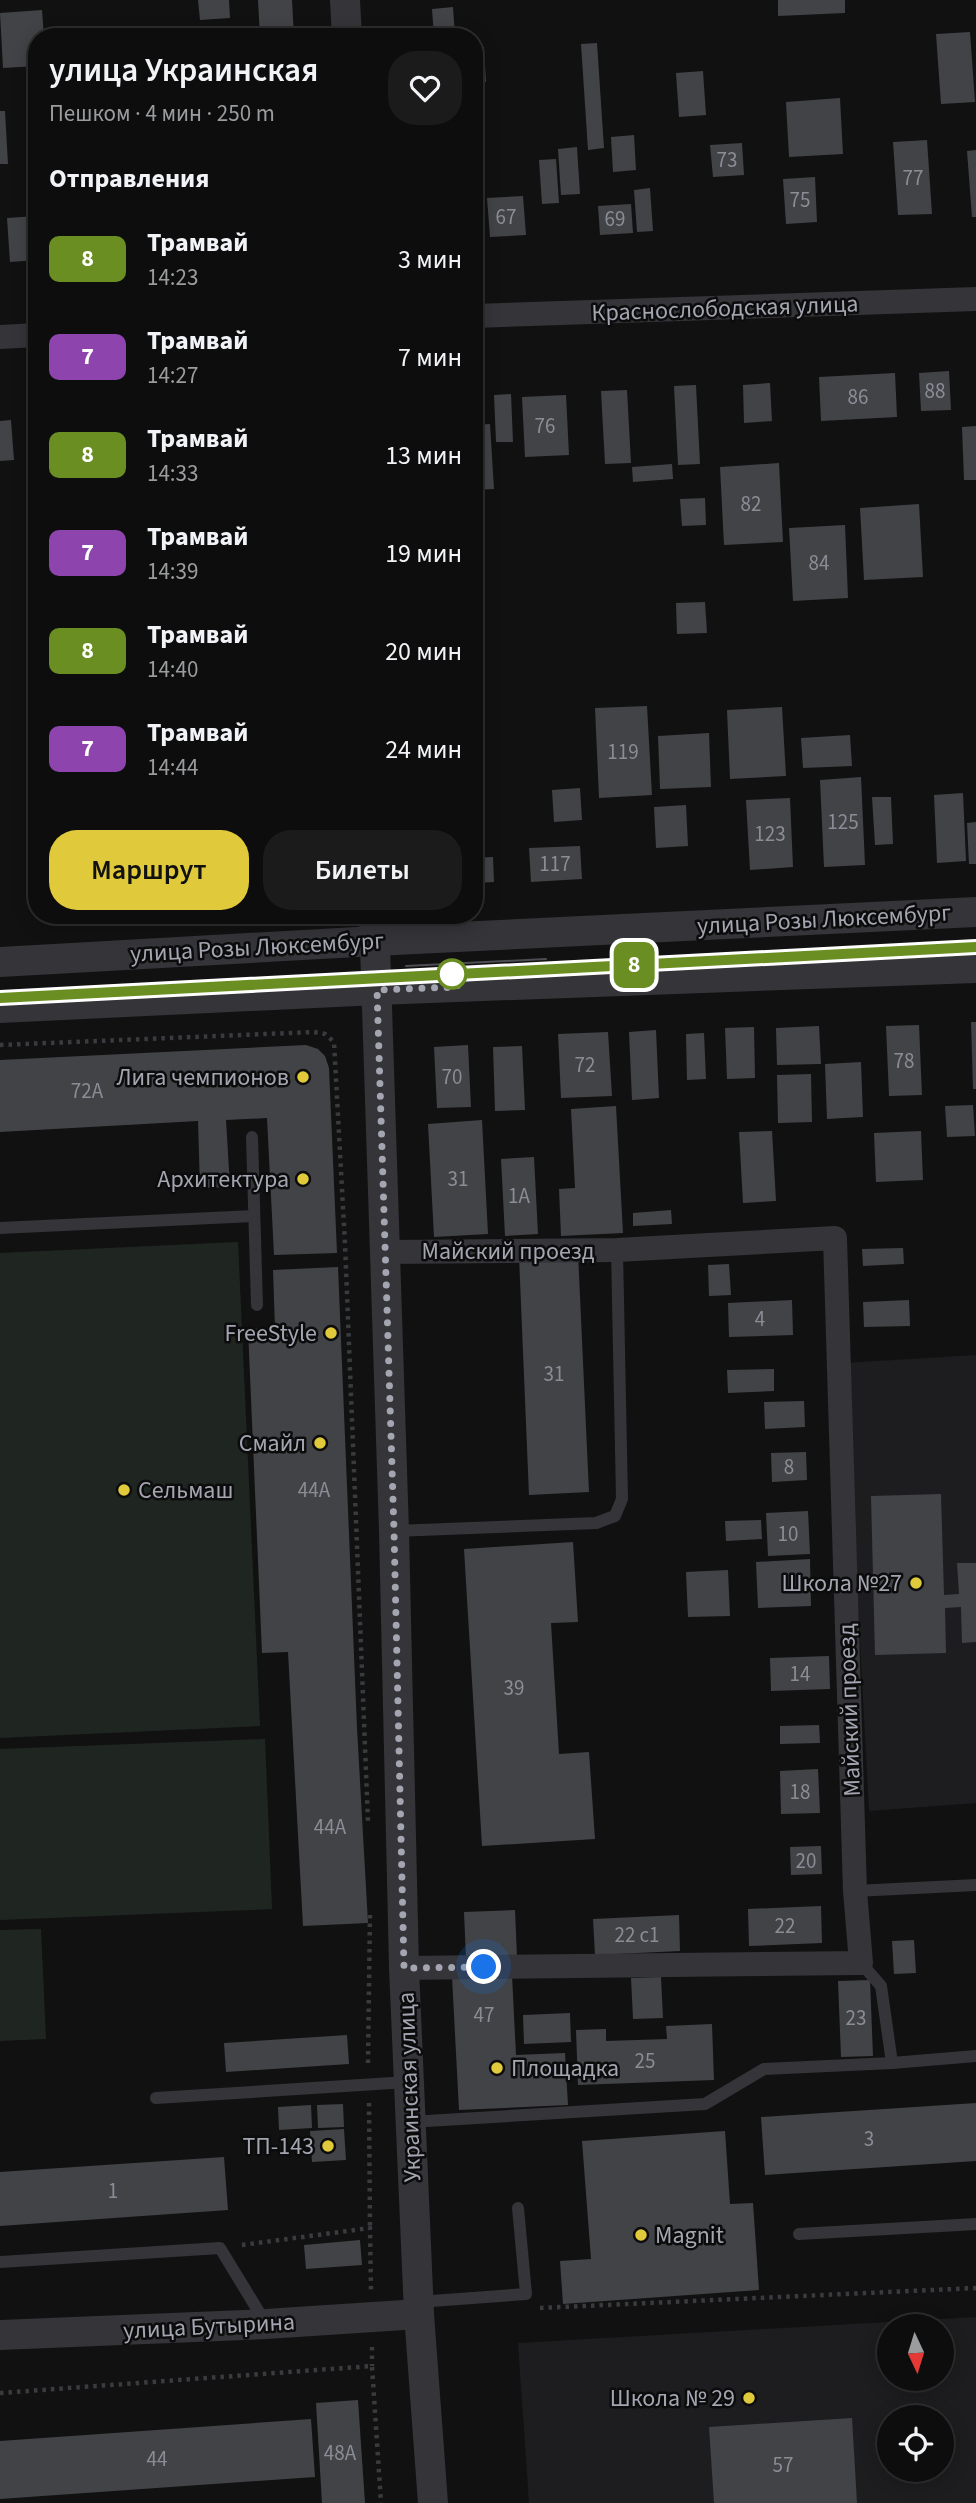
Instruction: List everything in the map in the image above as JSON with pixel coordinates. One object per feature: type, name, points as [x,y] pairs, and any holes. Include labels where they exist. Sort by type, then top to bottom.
[{"type":"street","points":[[345,0],[347,28]]},
{"type":"street","name":"Краснослободская улица","points":[[483,316],[976,299]]},
{"type":"street","points":[[0,337],[28,335]]},
{"type":"street","name":"улица Розы Люксембург","points":[[0,962],[374,928],[976,912]]},
{"type":"street","name":"Украинская улица","points":[[374,928],[386,1252],[408,2082],[418,2308],[433,2503]]},
{"type":"street","name":"улица Розы Люксембург","points":[[0,1008],[377,990],[976,968]]},
{"type":"street","name":"Майский проезд","points":[[386,1252],[617,1250],[835,1238],[855,1891],[861,1962]]},
{"type":"street","points":[[404,1968],[861,1962]]},
{"type":"street","name":"улица Бутырина","points":[[0,2335],[266,2324],[372,2317],[418,2308]]},
{"type":"lane","points":[[251,1137],[257,1305]]},
{"type":"lane","points":[[0,1228],[254,1216]]},
{"type":"lane","points":[[394,1531],[596,1523],[615,1516],[622,1499],[617,1250]]},
{"type":"lane","points":[[855,1891],[976,1885]]},
{"type":"lane","points":[[861,1962],[881,1986],[892,2063]]},
{"type":"lane","points":[[410,2122],[705,2104],[764,2069],[976,2056]]},
{"type":"lane","points":[[156,2098],[408,2082]]},
{"type":"lane","points":[[418,2308],[526,2294],[518,2208]]},
{"type":"lane","points":[[799,2234],[976,2224]]},
{"type":"lane","points":[[0,2262],[220,2248],[266,2324]]},
{"type":"path","points":[[0,1045],[314,1032],[326,1034],[334,1042],[345,1244],[368,1835]]},
{"type":"path","points":[[370,1904],[372,2366],[381,2503]]},
{"type":"path","points":[[220,2248],[370,2228]]},
{"type":"path","points":[[530,2309],[976,2288]]},
{"type":"path","points":[[0,2393],[372,2366]]},
{"type":"shaded area","name":"Сельмаш","points":[[238,1242],[260,1726],[0,1738],[0,1253]]},
{"type":"shaded area","name":"Школа №27","points":[[976,1355],[976,1803],[869,1811],[845,1363]]},
{"type":"shaded area","points":[[265,1739],[272,1909],[0,1920],[0,1749]]},
{"type":"shaded area","points":[[41,1929],[46,2039],[0,2041],[0,1930]]},
{"type":"shaded area","name":"Школа № 29","points":[[976,2317],[976,2503],[529,2503],[518,2343],[877,2323],[877,2391],[954,2391],[954,2318]]},
{"type":"building","points":[[198,0],[229,0],[230,18],[200,20]]},
{"type":"building","points":[[258,0],[292,0],[294,28],[260,28]]},
{"type":"building","points":[[778,0],[845,0],[845,13],[778,16]]},
{"type":"building","points":[[453,7],[454,28],[433,28],[432,9]]},
{"type":"building","points":[[42,10],[43,28],[28,28],[28,67],[3,68],[0,13]]},
{"type":"building","points":[[970,32],[975,102],[941,104],[936,34]]},
{"type":"building","points":[[597,43],[604,148],[588,150],[581,44]]},
{"type":"building","points":[[483,47],[486,82],[483,82]]},
{"type":"building","points":[[703,71],[706,115],[679,117],[676,73]]},
{"type":"building","points":[[840,98],[843,154],[789,157],[786,102]]},
{"type":"building","points":[[0,111],[5,111],[8,164],[0,164]]},
{"type":"building","points":[[634,135],[636,170],[613,172],[611,137]]},
{"type":"building","points":[[927,140],[932,214],[898,215],[893,142]]},
{"type":"building","points":[[742,143],[744,175],[713,177],[710,145]]},
{"type":"building","points":[[577,147],[580,194],[561,195],[558,149]]},
{"type":"building","points":[[976,150],[976,217],[972,217],[967,151]]},
{"type":"building","points":[[556,159],[559,203],[542,204],[539,160]]},
{"type":"building","points":[[815,177],[817,222],[786,224],[783,179]]},
{"type":"building","points":[[650,188],[653,231],[637,232],[634,190]]},
{"type":"building","points":[[523,196],[526,235],[490,237],[487,198]]},
{"type":"building","points":[[631,204],[633,233],[600,235],[598,206]]},
{"type":"building","points":[[28,217],[28,261],[10,262],[7,218]]},
{"type":"building","points":[[949,371],[951,410],[921,411],[919,373]]},
{"type":"building","points":[[895,373],[897,417],[821,421],[819,377]]},
{"type":"building","points":[[770,383],[772,421],[744,423],[743,385]]},
{"type":"building","points":[[696,385],[700,464],[678,465],[674,386]]},
{"type":"building","points":[[627,390],[631,463],[605,464],[601,391]]},
{"type":"building","points":[[511,394],[513,442],[496,442],[494,395]]},
{"type":"building","points":[[566,395],[569,455],[525,457],[522,397]]},
{"type":"building","points":[[11,420],[14,460],[0,461],[0,421]]},
{"type":"building","points":[[483,424],[490,424],[494,489],[483,490]]},
{"type":"building","points":[[976,426],[976,480],[964,480],[962,427]]},
{"type":"building","points":[[779,463],[783,542],[724,545],[720,467]]},
{"type":"building","points":[[672,464],[673,479],[633,482],[632,467]]},
{"type":"building","points":[[705,498],[706,525],[682,526],[680,499]]},
{"type":"building","points":[[919,504],[923,577],[864,580],[860,508]]},
{"type":"building","points":[[845,525],[848,598],[793,601],[789,528]]},
{"type":"building","points":[[705,602],[707,633],[677,634],[676,603]]},
{"type":"building","points":[[647,706],[652,795],[599,798],[595,708]]},
{"type":"building","points":[[782,707],[786,776],[730,779],[727,710]]},
{"type":"building","points":[[709,733],[711,787],[660,789],[658,736]]},
{"type":"building","points":[[850,735],[852,766],[803,768],[801,738]]},
{"type":"building","points":[[861,777],[865,865],[824,867],[820,780]]},
{"type":"building","points":[[580,788],[582,820],[554,822],[552,790]]},
{"type":"building","points":[[963,793],[966,861],[937,863],[934,795]]},
{"type":"building","points":[[872,797],[891,797],[893,844],[875,845]]},
{"type":"building","points":[[790,798],[793,867],[750,870],[746,800]]},
{"type":"building","points":[[686,805],[688,846],[656,848],[654,807]]},
{"type":"building","points":[[976,822],[976,864],[969,864],[967,823]]},
{"type":"building","points":[[580,846],[582,879],[531,882],[529,848]]},
{"type":"building","points":[[493,857],[494,882],[483,883],[483,858]]},
{"type":"building","points":[[971,1022],[976,1022],[976,1089],[973,1089]]},
{"type":"building","points":[[919,1025],[922,1095],[889,1096],[886,1026]]},
{"type":"building","points":[[819,1026],[821,1064],[777,1065],[776,1028]]},
{"type":"building","points":[[754,1027],[755,1078],[727,1079],[725,1028]]},
{"type":"building","points":[[656,1030],[659,1098],[632,1100],[629,1032]]},
{"type":"building","points":[[608,1032],[612,1096],[561,1098],[558,1034]]},
{"type":"building","points":[[704,1033],[706,1079],[687,1080],[686,1034]]},
{"type":"building","points":[[306,1045],[318,1049],[325,1056],[329,1068],[337,1253],[274,1255],[267,1118],[226,1120],[230,1187],[200,1188],[198,1121],[0,1132],[0,1060]]},
{"type":"building","points":[[468,1045],[471,1107],[437,1108],[434,1047]]},
{"type":"building","points":[[522,1046],[525,1110],[495,1111],[493,1047]]},
{"type":"building","points":[[861,1062],[863,1117],[827,1119],[825,1064]]},
{"type":"building","points":[[811,1074],[812,1122],[778,1123],[777,1075]]},
{"type":"building","points":[[973,1105],[975,1136],[947,1137],[945,1106]]},
{"type":"building","points":[[616,1106],[623,1233],[561,1236],[559,1189],[575,1188],[571,1109]]},
{"type":"building","points":[[482,1120],[488,1234],[434,1237],[428,1124]]},
{"type":"building","points":[[772,1131],[776,1201],[743,1203],[739,1132]]},
{"type":"building","points":[[921,1131],[923,1180],[876,1182],[874,1133]]},
{"type":"building","points":[[534,1157],[538,1234],[505,1236],[501,1159]]},
{"type":"building","points":[[671,1210],[672,1224],[633,1226],[633,1213]]},
{"type":"building","points":[[903,1248],[904,1264],[863,1266],[862,1249]]},
{"type":"building","points":[[578,1253],[589,1492],[529,1495],[519,1256]]},
{"type":"building","points":[[729,1264],[731,1295],[709,1296],[708,1265]]},
{"type":"building","points":[[338,1267],[368,1923],[303,1926],[288,1652],[262,1653],[248,1329],[275,1328],[273,1270]]},
{"type":"building","points":[[792,1300],[793,1335],[729,1337],[728,1303]]},
{"type":"building","points":[[909,1300],[910,1326],[864,1327],[863,1302]]},
{"type":"building","points":[[774,1369],[774,1391],[728,1393],[727,1370]]},
{"type":"building","points":[[804,1401],[805,1427],[765,1429],[764,1402]]},
{"type":"building","points":[[806,1452],[807,1480],[772,1482],[771,1453]]},
{"type":"building","points":[[941,1494],[944,1595],[959,1594],[957,1563],[976,1563],[976,1642],[962,1643],[961,1607],[945,1608],[946,1653],[875,1655],[871,1496]]},
{"type":"building","points":[[808,1511],[810,1554],[768,1556],[766,1513]]},
{"type":"building","points":[[761,1520],[762,1539],[726,1541],[725,1521]]},
{"type":"building","points":[[573,1542],[578,1622],[551,1623],[559,1754],[589,1752],[595,1839],[482,1846],[464,1549]]},
{"type":"building","points":[[810,1559],[811,1606],[758,1608],[756,1562]]},
{"type":"building","points":[[728,1570],[730,1616],[688,1617],[686,1572]]},
{"type":"building","points":[[829,1656],[830,1689],[771,1691],[770,1658]]},
{"type":"building","points":[[819,1725],[820,1743],[780,1744],[780,1726]]},
{"type":"building","points":[[818,1769],[820,1813],[781,1814],[780,1771]]},
{"type":"building","points":[[821,1846],[822,1874],[791,1875],[790,1847]]},
{"type":"building","points":[[821,1906],[822,1943],[749,1946],[748,1909]]},
{"type":"building","points":[[515,1910],[517,1957],[466,1959],[464,1912]]},
{"type":"building","points":[[679,1915],[680,1951],[595,1955],[593,1919]]},
{"type":"building","points":[[914,1940],[916,1973],[894,1974],[892,1941]]},
{"type":"building","points":[[512,1975],[516,2055],[565,2053],[568,2105],[459,2110],[452,1977]]},
{"type":"building","points":[[661,1977],[663,2018],[633,2019],[631,1978]]},
{"type":"building","points":[[870,1980],[873,2056],[841,2057],[838,1981]]},
{"type":"building","points":[[570,2013],[571,2042],[524,2044],[523,2015]]},
{"type":"building","points":[[712,2024],[714,2080],[578,2085],[576,2030],[606,2029],[606,2041],[667,2039],[666,2026]]},
{"type":"building","points":[[347,2035],[349,2064],[226,2072],[224,2043]]},
{"type":"building","points":[[976,2103],[976,2161],[765,2175],[761,2117]]},
{"type":"building","points":[[343,2104],[344,2127],[318,2128],[317,2105]]},
{"type":"building","points":[[311,2105],[312,2128],[279,2130],[278,2107]]},
{"type":"building","name":"ТП-143","points":[[344,2129],[346,2160],[312,2162],[310,2131]]},
{"type":"building","points":[[725,2131],[730,2204],[753,2203],[759,2290],[563,2304],[560,2261],[591,2259],[582,2141]]},
{"type":"building","points":[[224,2157],[228,2210],[0,2226],[0,2172]]},
{"type":"building","points":[[360,2240],[362,2265],[306,2269],[304,2245]]},
{"type":"building","points":[[358,2400],[365,2503],[322,2503],[316,2403]]},
{"type":"building","points":[[852,2418],[857,2503],[714,2503],[709,2427]]},
{"type":"building","points":[[311,2419],[315,2477],[0,2499],[0,2441]]},
{"type":"tram line","points":[[0,998],[976,947]]},
{"type":"tram line","name":"8","points":[[0,998],[976,947]]},
{"type":"tram line","points":[[406,966],[546,959]]},
{"type":"place","name":"Лига чемпионов","points":[[303,1077]]},
{"type":"place","name":"Архитектура","points":[[303,1179]]},
{"type":"place","name":"FreeStyle","points":[[331,1333]]},
{"type":"place","name":"Смайл","points":[[320,1443]]},
{"type":"place","name":"Сельмаш","points":[[124,1490]]},
{"type":"place","name":"Школа №27","points":[[916,1583]]},
{"type":"place","name":"Площадка","points":[[497,2068]]},
{"type":"place","name":"ТП-143","points":[[328,2146]]},
{"type":"place","name":"Magnit","points":[[641,2235]]},
{"type":"place","name":"Школа № 29","points":[[749,2398]]},
{"type":"route","points":[[452,974],[458,987],[377,990],[404,1968],[484,1967]]}]
